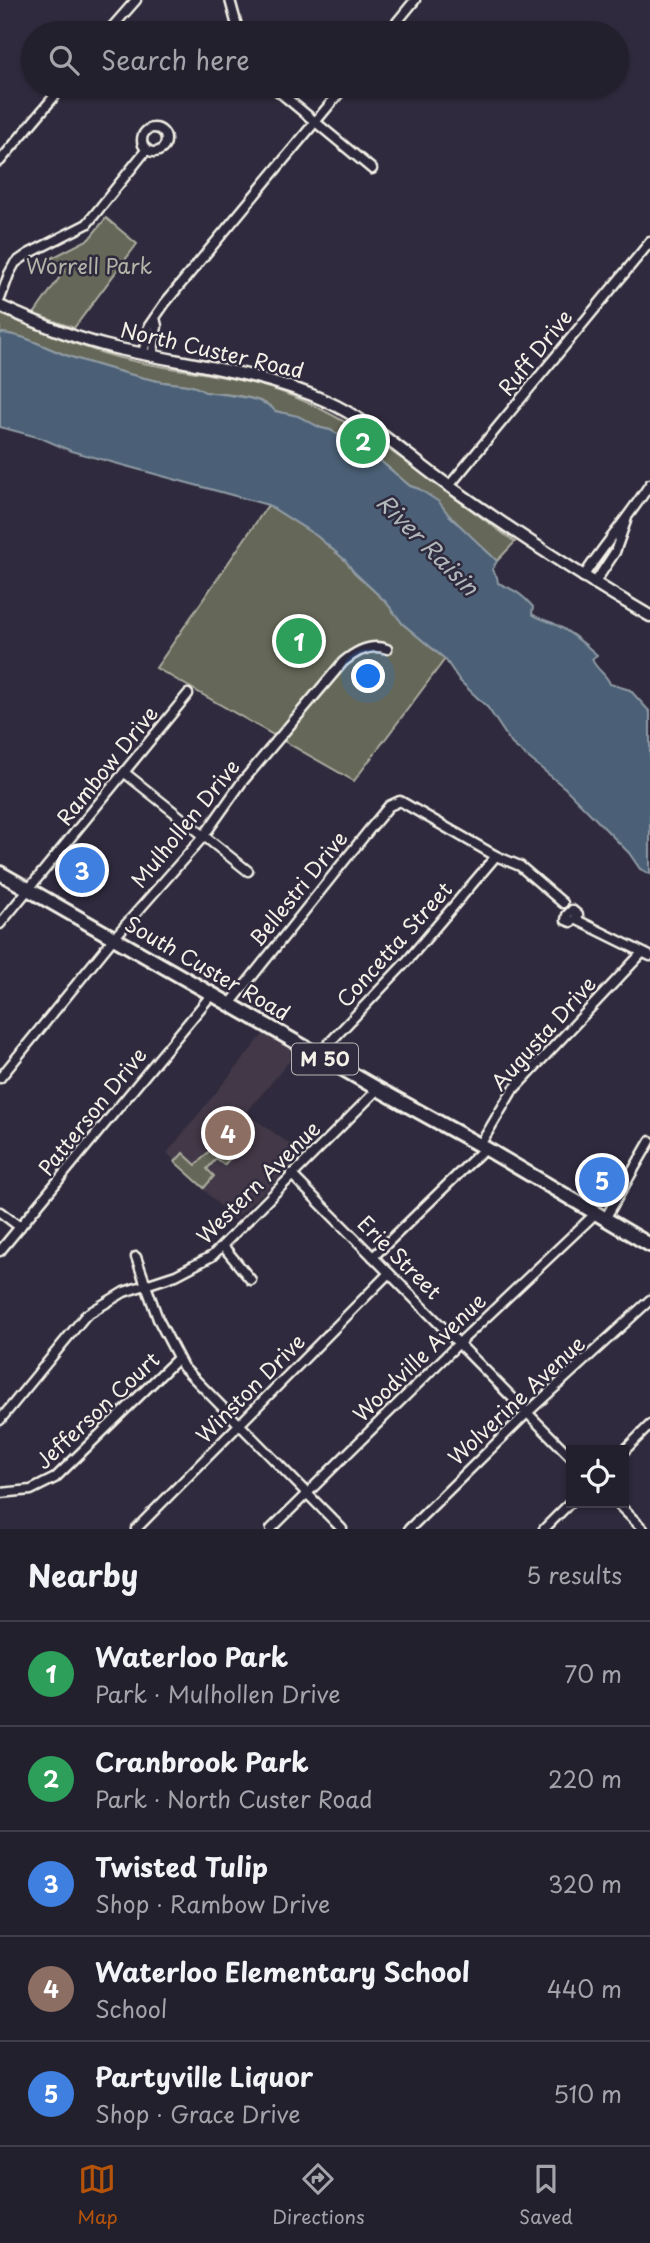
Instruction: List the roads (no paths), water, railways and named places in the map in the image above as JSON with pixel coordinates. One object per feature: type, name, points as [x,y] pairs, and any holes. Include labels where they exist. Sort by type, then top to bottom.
[{"type":"main road","name":"South Custer Road","points":[[0,873],[377,1089],[483,1146],[650,1245]]},
{"type":"street","points":[[118,21],[136,0]]},
{"type":"street","points":[[230,0],[236,21]]},
{"type":"street","points":[[398,21],[415,0]]},
{"type":"street","points":[[0,161],[53,98]]},
{"type":"street","points":[[286,98],[372,169]]},
{"type":"street","points":[[147,355],[157,326],[155,318],[165,303],[335,98]]},
{"type":"street","points":[[0,299],[15,263],[87,224],[147,149]]},
{"type":"street","name":"Ruff Drive","points":[[449,486],[650,242]]},
{"type":"street","name":"North Custer Road","points":[[0,306],[86,340],[284,386],[329,402],[583,577],[650,616]]},
{"type":"street","points":[[583,577],[604,545],[626,521],[650,484]]},
{"type":"street","points":[[594,584],[615,552],[626,521]]},
{"type":"street","name":"Mulhollen Drive","points":[[0,1078],[114,938],[203,837],[242,782],[343,662],[361,650],[376,647],[387,649]]},
{"type":"street","name":"Rambow Drive","points":[[0,924],[188,694]]},
{"type":"street","points":[[125,773],[248,871]]},
{"type":"street","name":"Bellestri Drive","points":[[230,1004],[389,806],[400,801],[496,856]]},
{"type":"street","points":[[496,856],[520,866],[563,902]]},
{"type":"street","name":"Concetta Street","points":[[318,1055],[407,961],[496,856]]},
{"type":"street","points":[[575,919],[646,954]]},
{"type":"street","name":"Augusta Drive","points":[[483,1146],[512,1091],[646,954]]},
{"type":"street","name":"Patterson Drive","points":[[0,1251],[212,994]]},
{"type":"street","name":"Western Avenue","points":[[0,1420],[86,1315],[124,1292],[188,1270],[212,1256],[377,1089]]},
{"type":"street","name":"Woodville Avenue","points":[[271,1529],[459,1343],[600,1217],[650,1141]]},
{"type":"street","points":[[373,1257],[483,1146]]},
{"type":"street","name":"Erie Street","points":[[291,1174],[566,1452]]},
{"type":"street","points":[[0,1212],[20,1227]]},
{"type":"street","points":[[223,1246],[251,1280]]},
{"type":"street","points":[[136,1257],[158,1319],[177,1359],[239,1427],[342,1529]]},
{"type":"street","name":"Winston Drive","points":[[136,1529],[389,1273]]},
{"type":"street","name":"Wolverine Avenue","points":[[409,1529],[528,1412],[650,1300]]},
{"type":"street","name":"Jefferson Court","points":[[0,1493],[31,1490],[55,1478],[177,1359]]},
{"type":"street","points":[[629,1446],[650,1425]]},
{"type":"street","points":[[544,1529],[566,1507]]},
{"type":"street","points":[[622,1508],[643,1529]]},
{"type":"water","name":"River Raisin","points":[[0,333],[18,336],[71,357],[114,370],[196,387],[205,392],[262,402],[275,411],[298,416],[330,430],[371,453],[410,486],[439,502],[497,561],[492,570],[498,583],[525,599],[533,607],[532,614],[559,626],[587,646],[597,655],[592,659],[610,684],[630,690],[650,712],[650,874],[640,869],[629,853],[565,788],[512,744],[488,708],[460,681],[445,659],[403,624],[386,602],[345,560],[317,536],[268,505],[71,451],[41,438],[0,427]]},
{"type":"place","name":"Cranbrook Park","points":[[363,441]]},
{"type":"place","name":"Waterloo Park","points":[[299,641]]},
{"type":"place","name":"Twisted Tulip","points":[[82,870]]},
{"type":"place","name":"Waterloo Elementary School","points":[[228,1133]]},
{"type":"place","name":"Partyville Liquor","points":[[602,1180]]},
{"type":"park label","name":"Worrell Park","points":[[89,267]]}]
